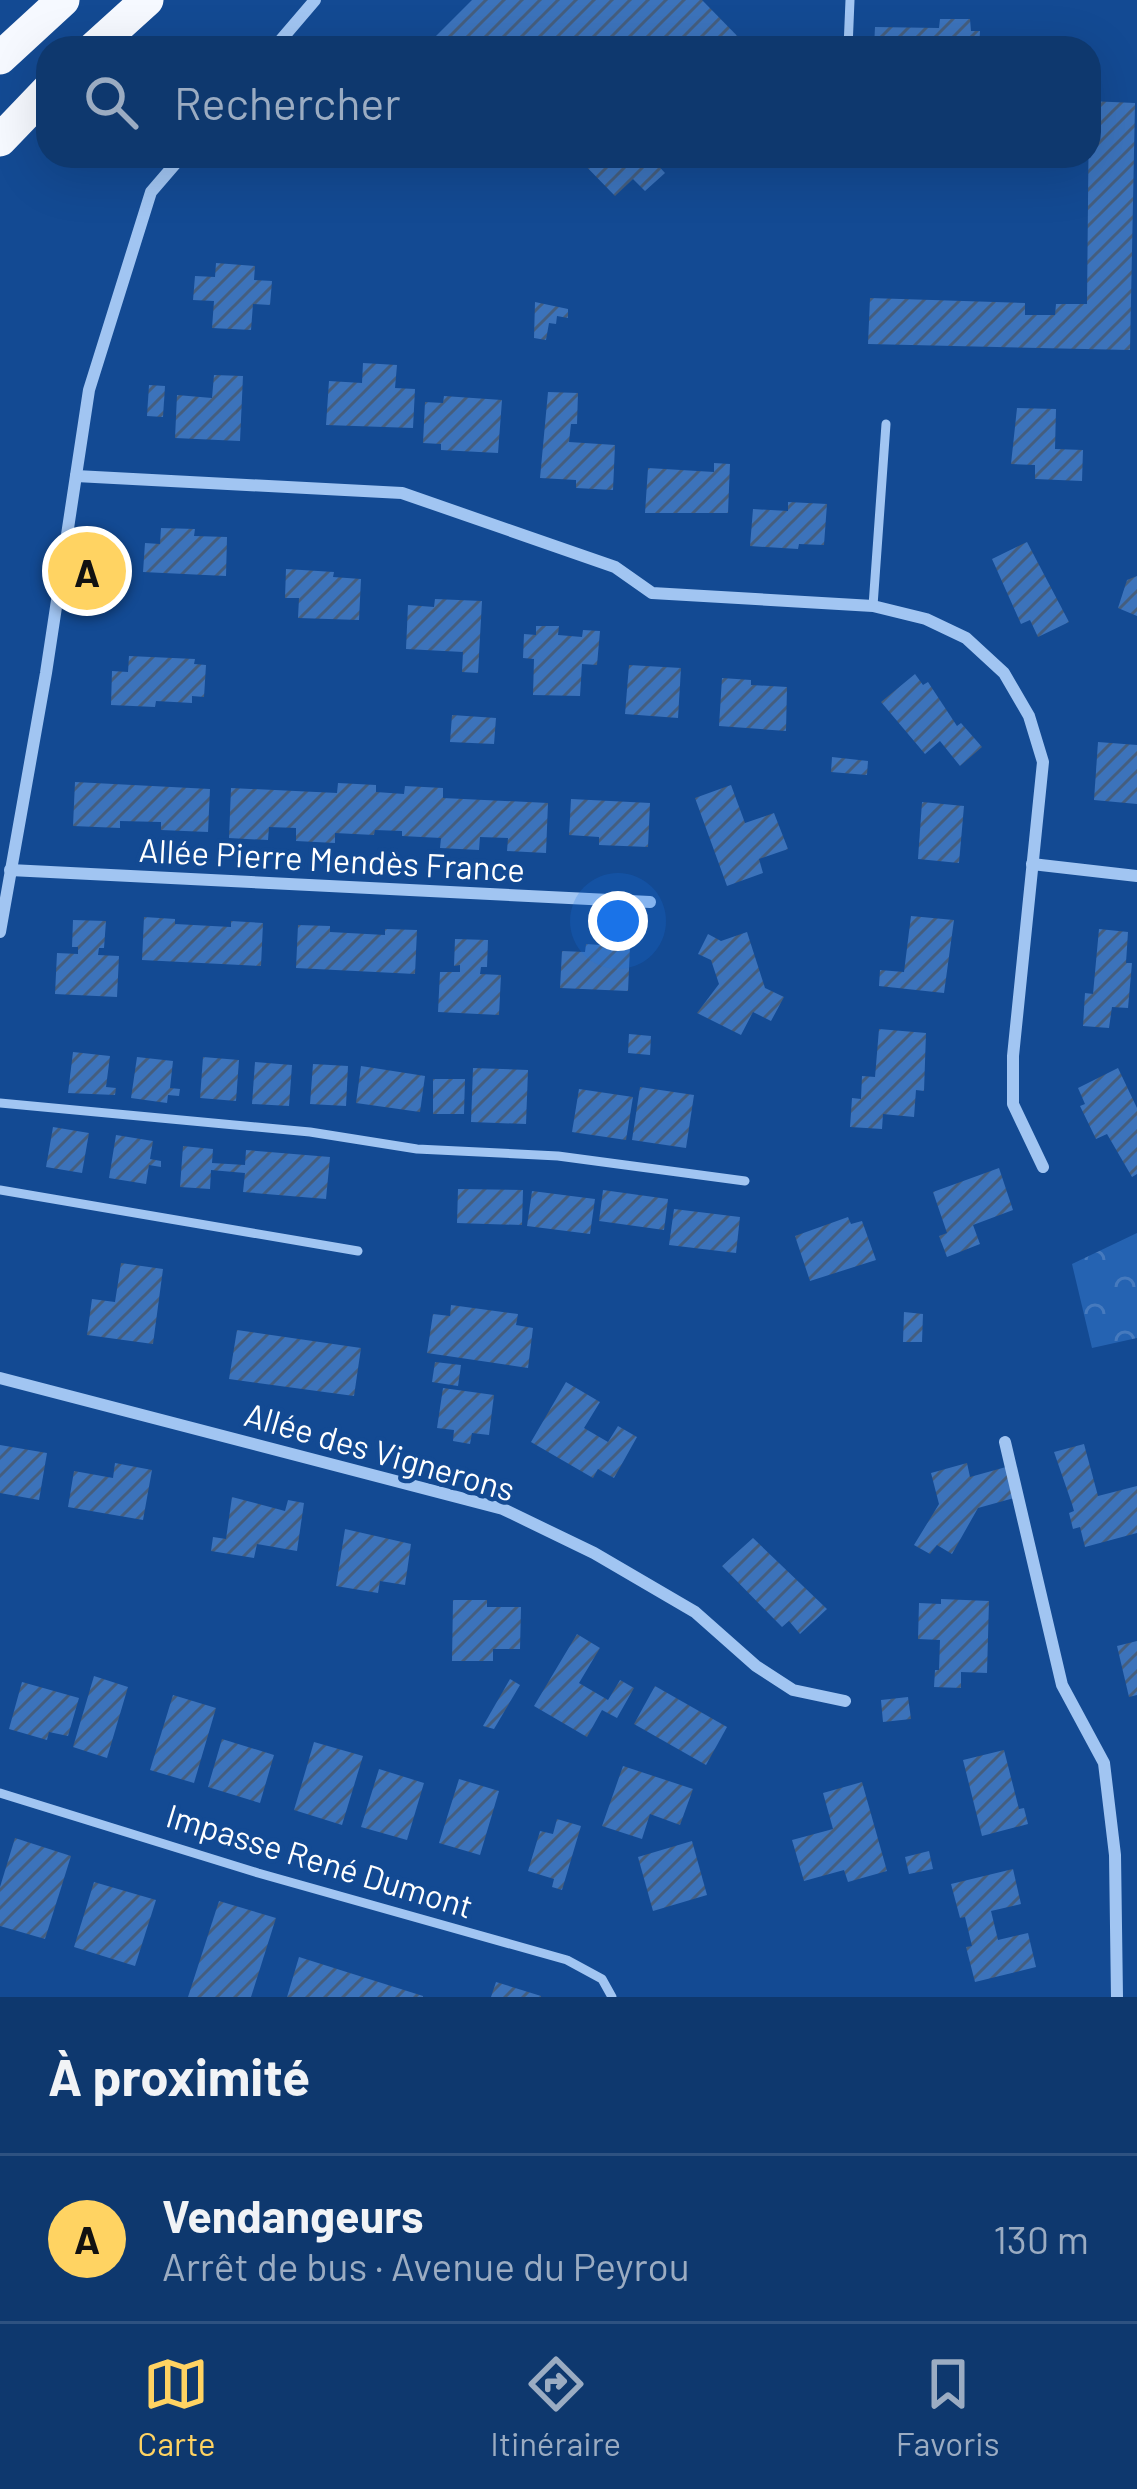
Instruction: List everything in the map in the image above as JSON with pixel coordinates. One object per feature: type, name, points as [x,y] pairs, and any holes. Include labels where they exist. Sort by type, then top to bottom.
[{"type":"highway","points":[[0,58],[63,0]]},
{"type":"highway","points":[[107,36],[147,0]]},
{"type":"highway","points":[[0,140],[36,102]]},
{"type":"street","points":[[284,36],[315,0]]},
{"type":"street","points":[[0,932],[89,390],[152,192],[172,168]]},
{"type":"street","points":[[76,476],[402,493],[615,567],[652,592],[873,606],[926,619],[966,638],[1004,673],[1029,716],[1042,762],[1013,1056],[1013,1104],[1043,1167]]},
{"type":"street","points":[[1032,864],[1137,876]]},
{"type":"street","name":"Allée Pierre Mendès France","points":[[10,870],[650,902]]},
{"type":"street","name":"Allée des Vignerons","points":[[0,1378],[503,1510],[594,1553],[695,1612],[756,1666],[793,1690],[845,1701]]},
{"type":"street","points":[[1005,1442],[1062,1685],[1104,1763],[1114,1855],[1117,1997]]},
{"type":"lane","points":[[848,36],[850,0]]},
{"type":"lane","points":[[873,606],[886,424]]},
{"type":"lane","points":[[0,1103],[310,1132],[417,1149],[558,1156],[745,1181]]},
{"type":"lane","points":[[0,1190],[358,1251]]},
{"type":"lane","name":"Impasse René Dumont","points":[[0,1793],[258,1873],[567,1960],[602,1979],[612,1997]]},
{"type":"green space","points":[[1137,1233],[1137,1338],[1092,1348],[1072,1264]]},
{"type":"building","points":[[472,0],[702,0],[737,36],[436,36]]},
{"type":"building","points":[[940,19],[970,19],[971,31],[980,31],[980,36],[875,36],[875,27],[939,28]]},
{"type":"building","points":[[1101,102],[1135,103],[1130,350],[868,344],[870,298],[1025,303],[1025,315],[1055,315],[1056,304],[1087,304],[1088,168],[1101,168]]},
{"type":"building","points":[[588,168],[660,168],[665,173],[645,191],[633,179],[615,196]]},
{"type":"building","points":[[216,263],[255,266],[254,280],[272,281],[270,305],[253,304],[251,330],[212,328],[214,301],[193,300],[195,276],[215,277]]},
{"type":"building","points":[[535,302],[568,309],[568,318],[557,316],[556,324],[549,323],[546,340],[534,338]]},
{"type":"building","points":[[363,363],[397,365],[395,388],[415,389],[413,428],[326,425],[329,381],[362,383]]},
{"type":"building","points":[[214,375],[243,376],[240,441],[175,438],[177,395],[212,398]]},
{"type":"building","points":[[149,385],[165,386],[163,417],[147,416]]},
{"type":"building","points":[[548,392],[578,393],[577,424],[571,424],[569,442],[615,445],[613,490],[576,488],[576,480],[540,478]]},
{"type":"building","points":[[444,396],[502,400],[498,453],[441,450],[441,444],[423,443],[425,402],[443,403]]},
{"type":"building","points":[[1017,408],[1056,409],[1055,449],[1083,450],[1082,481],[1035,479],[1035,465],[1011,464]]},
{"type":"building","points":[[714,463],[730,464],[728,513],[645,513],[648,468],[714,472]]},
{"type":"building","points":[[788,502],[827,504],[824,545],[799,544],[798,549],[750,546],[753,509],[788,511]]},
{"type":"building","points":[[161,528],[195,529],[194,536],[227,537],[226,576],[143,572],[145,543],[160,544]]},
{"type":"building","points":[[1027,542],[1069,622],[1038,637],[1030,620],[1021,624],[992,559]]},
{"type":"building","points":[[286,569],[361,579],[359,620],[298,618],[299,598],[285,598]]},
{"type":"building","points":[[1137,576],[1137,616],[1118,608],[1127,580]]},
{"type":"building","points":[[435,599],[482,601],[478,673],[462,672],[463,652],[406,649],[408,605],[434,607]]},
{"type":"building","points":[[536,626],[559,626],[558,635],[582,637],[583,630],[600,631],[597,665],[582,664],[580,696],[533,695],[534,659],[523,658],[524,634],[536,635]]},
{"type":"building","points":[[129,656],[195,659],[194,664],[206,665],[204,697],[192,696],[192,703],[156,701],[155,707],[111,705],[112,671],[128,672]]},
{"type":"building","points":[[629,665],[681,668],[678,718],[625,714]]},
{"type":"building","points":[[915,674],[923,685],[928,682],[957,726],[961,723],[982,747],[960,766],[940,741],[925,754],[881,702]]},
{"type":"building","points":[[722,678],[787,687],[786,731],[719,726]]},
{"type":"building","points":[[452,715],[496,718],[494,744],[450,742]]},
{"type":"building","points":[[1098,742],[1137,745],[1137,804],[1094,800]]},
{"type":"building","points":[[832,757],[868,761],[867,775],[831,772]]},
{"type":"building","points":[[75,782],[210,789],[208,832],[161,830],[161,822],[120,821],[120,828],[73,826]]},
{"type":"building","points":[[338,783],[376,785],[376,792],[404,794],[405,786],[443,788],[443,798],[548,803],[546,853],[507,851],[508,838],[480,837],[479,850],[440,848],[441,838],[402,836],[402,831],[335,833],[335,843],[296,841],[296,828],[269,827],[268,840],[229,838],[231,788],[337,793]]},
{"type":"building","points":[[731,785],[745,823],[774,813],[788,849],[759,859],[763,873],[727,886],[695,798]]},
{"type":"building","points":[[571,799],[650,803],[648,847],[599,845],[599,837],[569,835]]},
{"type":"building","points":[[922,802],[964,806],[959,863],[918,859]]},
{"type":"building","points":[[911,916],[954,920],[944,993],[879,986],[880,970],[904,972]]},
{"type":"building","points":[[144,917],[231,927],[231,921],[263,923],[261,966],[142,960]]},
{"type":"building","points":[[73,920],[106,921],[104,948],[99,948],[98,955],[119,956],[117,997],[55,994],[57,953],[78,954],[78,947],[72,947]]},
{"type":"building","points":[[298,925],[385,935],[385,929],[417,930],[415,974],[296,968]]},
{"type":"building","points":[[1099,929],[1128,932],[1126,963],[1132,963],[1128,1008],[1112,1007],[1109,1028],[1083,1026],[1085,993],[1093,994]]},
{"type":"building","points":[[747,932],[765,988],[784,997],[771,1021],[753,1012],[741,1035],[697,1013],[719,984],[711,960],[698,954],[708,934],[721,941]]},
{"type":"building","points":[[455,939],[488,940],[487,967],[481,967],[480,974],[501,975],[499,1015],[438,1012],[440,972],[460,972],[460,965],[454,966]]},
{"type":"building","points":[[586,944],[630,947],[628,991],[560,988],[562,951],[585,952]]},
{"type":"building","points":[[879,1029],[926,1033],[924,1091],[916,1090],[914,1117],[883,1114],[882,1129],[850,1127],[852,1098],[861,1099],[862,1076],[875,1077]]},
{"type":"building","points":[[629,1034],[651,1036],[650,1055],[628,1053]]},
{"type":"building","points":[[73,1052],[110,1056],[106,1087],[116,1088],[115,1095],[68,1093]]},
{"type":"building","points":[[137,1057],[173,1061],[170,1088],[180,1089],[179,1096],[168,1095],[167,1103],[131,1098]]},
{"type":"building","points":[[203,1057],[239,1060],[236,1101],[200,1098]]},
{"type":"building","points":[[255,1062],[292,1065],[289,1106],[252,1104]]},
{"type":"building","points":[[313,1064],[348,1066],[346,1106],[310,1104]]},
{"type":"building","points":[[361,1066],[425,1076],[420,1112],[356,1103]]},
{"type":"building","points":[[473,1068],[528,1070],[526,1124],[471,1122]]},
{"type":"building","points":[[1118,1068],[1137,1108],[1137,1174],[1132,1177],[1107,1134],[1096,1139],[1080,1106],[1085,1104],[1078,1088]]},
{"type":"building","points":[[433,1079],[465,1079],[464,1114],[433,1114]]},
{"type":"building","points":[[640,1087],[694,1095],[686,1148],[632,1140]]},
{"type":"building","points":[[579,1089],[633,1097],[626,1140],[572,1132]]},
{"type":"building","points":[[53,1127],[89,1133],[82,1173],[46,1167]]},
{"type":"building","points":[[116,1135],[153,1141],[150,1159],[161,1161],[161,1167],[149,1165],[146,1184],[109,1178]]},
{"type":"building","points":[[183,1146],[213,1149],[212,1163],[245,1165],[246,1150],[330,1157],[326,1199],[243,1192],[245,1173],[211,1170],[210,1189],[180,1187]]},
{"type":"building","points":[[999,1168],[1013,1210],[973,1225],[980,1244],[947,1257],[939,1236],[947,1233],[933,1192]]},
{"type":"building","points":[[458,1189],[523,1190],[522,1225],[457,1223]]},
{"type":"building","points":[[603,1190],[668,1199],[664,1230],[599,1221]]},
{"type":"building","points":[[532,1191],[595,1199],[590,1234],[527,1226]]},
{"type":"building","points":[[674,1209],[740,1217],[736,1253],[669,1245]]},
{"type":"building","points":[[848,1217],[851,1224],[862,1221],[876,1260],[810,1281],[795,1236]]},
{"type":"building","points":[[121,1263],[163,1269],[153,1344],[87,1335],[92,1299],[115,1302]]},
{"type":"building","points":[[451,1305],[518,1314],[516,1325],[533,1328],[528,1368],[427,1353],[433,1314],[450,1316]]},
{"type":"building","points":[[904,1312],[923,1314],[922,1342],[903,1342]]},
{"type":"building","points":[[237,1330],[361,1348],[354,1396],[229,1379]]},
{"type":"building","points":[[435,1362],[461,1365],[458,1386],[432,1382]]},
{"type":"building","points":[[566,1382],[600,1402],[584,1428],[608,1442],[618,1426],[637,1437],[614,1478],[598,1469],[593,1478],[531,1442]]},
{"type":"building","points":[[443,1388],[494,1395],[489,1435],[472,1433],[470,1444],[453,1441],[454,1430],[437,1428]]},
{"type":"building","points":[[1084,1444],[1098,1496],[1137,1486],[1137,1533],[1085,1547],[1080,1527],[1073,1529],[1069,1513],[1074,1511],[1054,1452]]},
{"type":"building","points":[[0,1445],[47,1453],[39,1500],[0,1493]]},
{"type":"building","points":[[115,1463],[152,1470],[143,1520],[68,1507],[74,1471],[113,1478]]},
{"type":"building","points":[[967,1463],[970,1477],[1006,1467],[1014,1498],[978,1508],[952,1554],[937,1545],[930,1554],[914,1545],[939,1504],[931,1473]]},
{"type":"building","points":[[232,1497],[285,1511],[288,1500],[304,1503],[297,1551],[257,1544],[254,1558],[211,1551],[213,1537],[226,1539]]},
{"type":"building","points":[[345,1529],[411,1544],[405,1585],[380,1581],[378,1593],[336,1586]]},
{"type":"building","points":[[753,1538],[827,1609],[800,1634],[789,1621],[782,1627],[722,1566]]},
{"type":"building","points":[[941,1599],[989,1601],[987,1673],[961,1672],[961,1688],[934,1687],[940,1640],[918,1639],[919,1603],[941,1604]]},
{"type":"building","points":[[453,1600],[521,1607],[520,1649],[493,1649],[493,1661],[452,1661]]},
{"type":"building","points":[[577,1634],[600,1648],[579,1683],[608,1700],[620,1680],[634,1688],[617,1718],[602,1710],[587,1737],[534,1706]]},
{"type":"building","points":[[1137,1641],[1137,1695],[1129,1697],[1117,1646]]},
{"type":"building","points":[[94,1676],[128,1687],[107,1758],[73,1747]]},
{"type":"building","points":[[510,1679],[520,1685],[494,1729],[483,1726]]},
{"type":"building","points":[[22,1682],[79,1698],[68,1736],[49,1732],[47,1740],[9,1729]]},
{"type":"building","points":[[655,1686],[727,1727],[706,1765],[634,1724]]},
{"type":"building","points":[[173,1695],[216,1708],[194,1783],[150,1770]]},
{"type":"building","points":[[908,1697],[911,1719],[883,1722],[881,1700]]},
{"type":"building","points":[[222,1739],[274,1755],[260,1803],[208,1787]]},
{"type":"building","points":[[314,1742],[363,1756],[342,1825],[294,1810]]},
{"type":"building","points":[[1004,1750],[1019,1809],[1024,1808],[1028,1824],[982,1836],[963,1760]]},
{"type":"building","points":[[623,1766],[693,1789],[680,1825],[650,1814],[642,1839],[602,1826]]},
{"type":"building","points":[[379,1769],[424,1783],[407,1840],[361,1827]]},
{"type":"building","points":[[459,1779],[499,1791],[480,1855],[439,1843]]},
{"type":"building","points":[[862,1782],[887,1871],[848,1882],[844,1870],[804,1881],[792,1840],[833,1829],[823,1793]]},
{"type":"building","points":[[557,1819],[581,1826],[562,1890],[552,1887],[554,1879],[528,1871],[540,1831],[553,1834]]},
{"type":"building","points":[[15,1838],[71,1856],[45,1939],[0,1926],[0,1887]]},
{"type":"building","points":[[692,1841],[707,1895],[653,1911],[638,1857]]},
{"type":"building","points":[[929,1851],[933,1869],[909,1874],[905,1857]]},
{"type":"building","points":[[1013,1869],[1021,1904],[991,1911],[998,1940],[1028,1933],[1036,1967],[975,1982],[965,1917],[960,1918],[951,1884]]},
{"type":"building","points":[[94,1882],[156,1900],[135,1966],[74,1947]]},
{"type":"building","points":[[219,1901],[276,1918],[251,1997],[188,1997]]},
{"type":"building","points":[[299,1957],[423,1996],[423,1997],[287,1997]]},
{"type":"building","points":[[496,1982],[541,1996],[541,1997],[491,1997]]},
{"type":"place","name":"Vendangeurs","points":[[87,571]]}]
